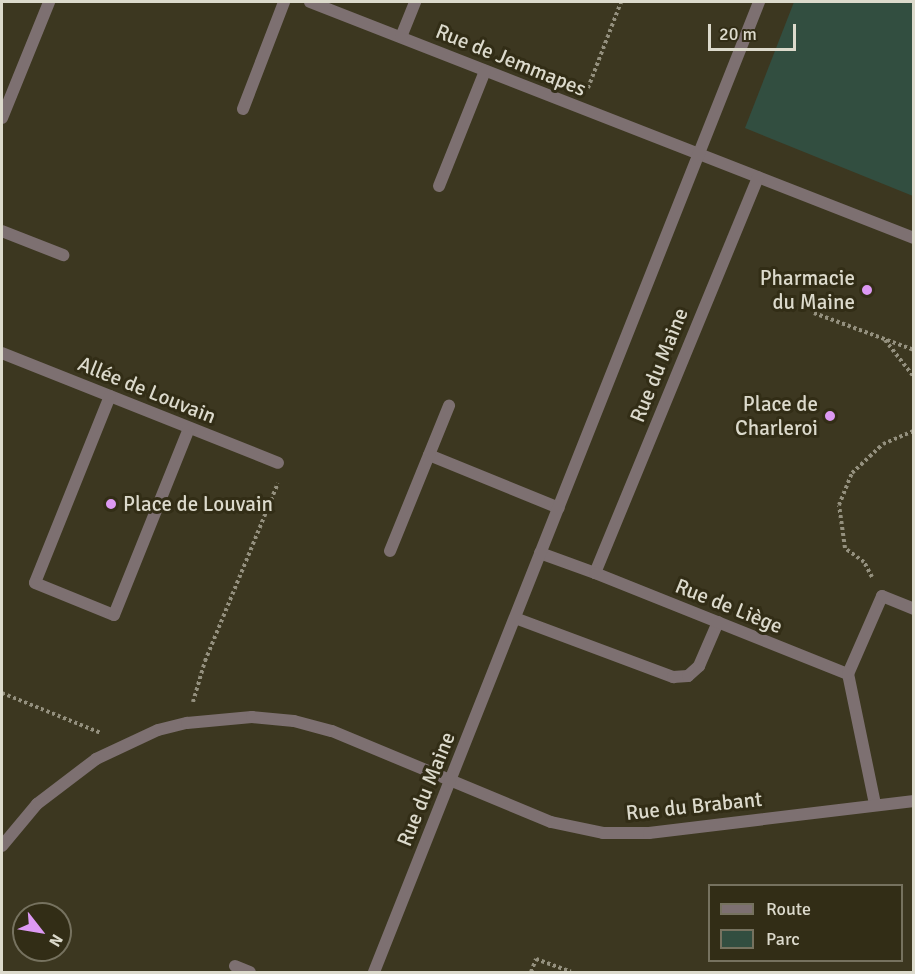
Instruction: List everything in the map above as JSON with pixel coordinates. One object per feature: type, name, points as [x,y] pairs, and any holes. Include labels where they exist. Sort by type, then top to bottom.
[{"type":"street","points":[[2,118],[49,2]]},
{"type":"street","points":[[243,109],[284,2]]},
{"type":"street","name":"Rue de Jemmapes","points":[[310,2],[698,155]]},
{"type":"street","points":[[401,38],[415,2]]},
{"type":"street","name":"Rue du Maine","points":[[374,972],[759,2]]},
{"type":"street","points":[[439,186],[485,71]]},
{"type":"street","points":[[698,155],[914,238]]},
{"type":"street","name":"Rue du Maine","points":[[595,573],[758,177]]},
{"type":"street","points":[[2,231],[63,255]]},
{"type":"street","name":"Allée de Louvain","points":[[2,353],[278,463]]},
{"type":"street","points":[[110,396],[35,583],[64,595],[114,615],[189,428]]},
{"type":"street","points":[[390,551],[449,406]]},
{"type":"street","points":[[429,455],[559,508]]},
{"type":"street","points":[[540,553],[595,573]]},
{"type":"street","name":"Rue de Liège","points":[[595,573],[848,674]]},
{"type":"street","points":[[875,804],[848,674],[882,596],[914,609]]},
{"type":"street","points":[[515,618],[673,677],[688,676],[699,666],[718,622]]},
{"type":"street","name":"Rue du Brabant","points":[[2,846],[37,804],[66,779],[128,743],[187,723],[252,717],[294,721],[332,731],[551,822],[620,834],[914,801]]},
{"type":"street","points":[[235,966],[250,972]]},
{"type":"path","points":[[579,108],[621,2]]},
{"type":"path","points":[[814,313],[914,350]]},
{"type":"path","points":[[884,339],[914,377]]},
{"type":"path","points":[[882,596],[864,562],[845,548],[839,505],[852,473],[883,444],[914,431]]},
{"type":"path","points":[[187,723],[205,661],[285,465],[278,463]]},
{"type":"path","points":[[2,693],[128,743]]},
{"type":"path","points":[[531,972],[536,959],[571,972]]},
{"type":"green space","points":[[794,2],[913,2],[913,196],[745,128]]},
{"type":"place","name":"Pharmacie du Maine","points":[[867,290]]},
{"type":"place","name":"Place de Charleroi","points":[[830,416]]},
{"type":"place","name":"Place de Louvain","points":[[111,504]]}]
